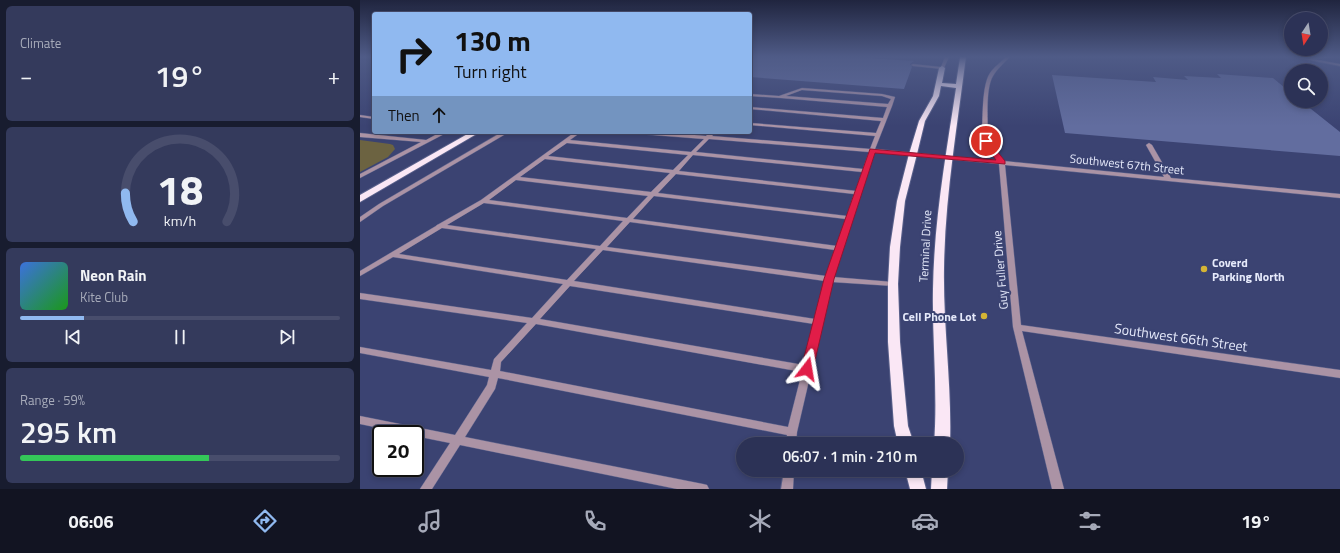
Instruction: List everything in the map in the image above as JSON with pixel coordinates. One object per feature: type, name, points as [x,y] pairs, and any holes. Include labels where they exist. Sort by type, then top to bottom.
[{"type":"main road","points":[[904,437],[901,426],[894,342],[893,284],[895,247],[901,201],[913,154],[922,121],[936,96],[939,80]]},
{"type":"main road","name":"Terminal Drive","points":[[942,437],[938,302],[941,232],[948,157],[960,80]]},
{"type":"main road","points":[[938,84],[959,86]]},
{"type":"main road","points":[[360,199],[473,134]]},
{"type":"main road","points":[[915,477],[918,489]]},
{"type":"main road","points":[[939,489],[940,477]]},
{"type":"street","points":[[989,80],[986,97],[986,141],[1002,162]]},
{"type":"street","points":[[779,97],[802,89],[882,95],[893,98],[872,151],[829,279],[792,437]]},
{"type":"street","points":[[752,95],[890,106]]},
{"type":"street","points":[[752,108],[884,120]]},
{"type":"street","points":[[360,116],[372,118]]},
{"type":"street","points":[[752,124],[878,135]]},
{"type":"street","points":[[360,176],[441,134]]},
{"type":"street","points":[[360,220],[381,205],[503,134]]},
{"type":"street","points":[[360,274],[483,201],[575,134]]},
{"type":"street","name":"Southwest 67th Street","points":[[662,134],[948,157],[1340,196]]},
{"type":"street","points":[[426,489],[492,386],[497,361],[601,248],[711,134]]},
{"type":"street","points":[[360,135],[426,142]]},
{"type":"street","points":[[566,141],[865,171]]},
{"type":"street","points":[[1149,145],[1169,180]]},
{"type":"street","points":[[543,157],[858,193]]},
{"type":"street","name":"Guy Fuller Drive","points":[[1002,162],[1017,327],[1058,489]]},
{"type":"street","points":[[514,178],[850,218]]},
{"type":"street","points":[[483,201],[839,248]]},
{"type":"street","points":[[439,226],[829,279],[893,284]]},
{"type":"street","points":[[391,255],[568,284],[818,322]]},
{"type":"street","points":[[360,296],[534,321],[807,369]]},
{"type":"street","name":"Southwest 66th Street","points":[[1017,327],[1340,374]]},
{"type":"street","points":[[360,350],[494,374],[792,432]]},
{"type":"street","points":[[360,420],[703,489]]},
{"type":"street","points":[[787,489],[788,477]]},
{"type":"shaded area","points":[[360,140],[390,144],[393,145],[395,149],[388,157],[360,172]]},
{"type":"building","points":[[786,80],[907,80],[904,89]]},
{"type":"building","points":[[1053,80],[1124,80],[1156,82],[1155,80],[1275,80],[1284,87],[1284,108],[1310,108],[1340,132],[1340,156],[1065,133]]},
{"type":"place","name":"Coverd Parking North","points":[[1204,269]]},
{"type":"place","name":"Cell Phone Lot","points":[[984,316]]},
{"type":"route","points":[[807,369],[829,279],[872,151],[1002,162],[986,141]]}]
